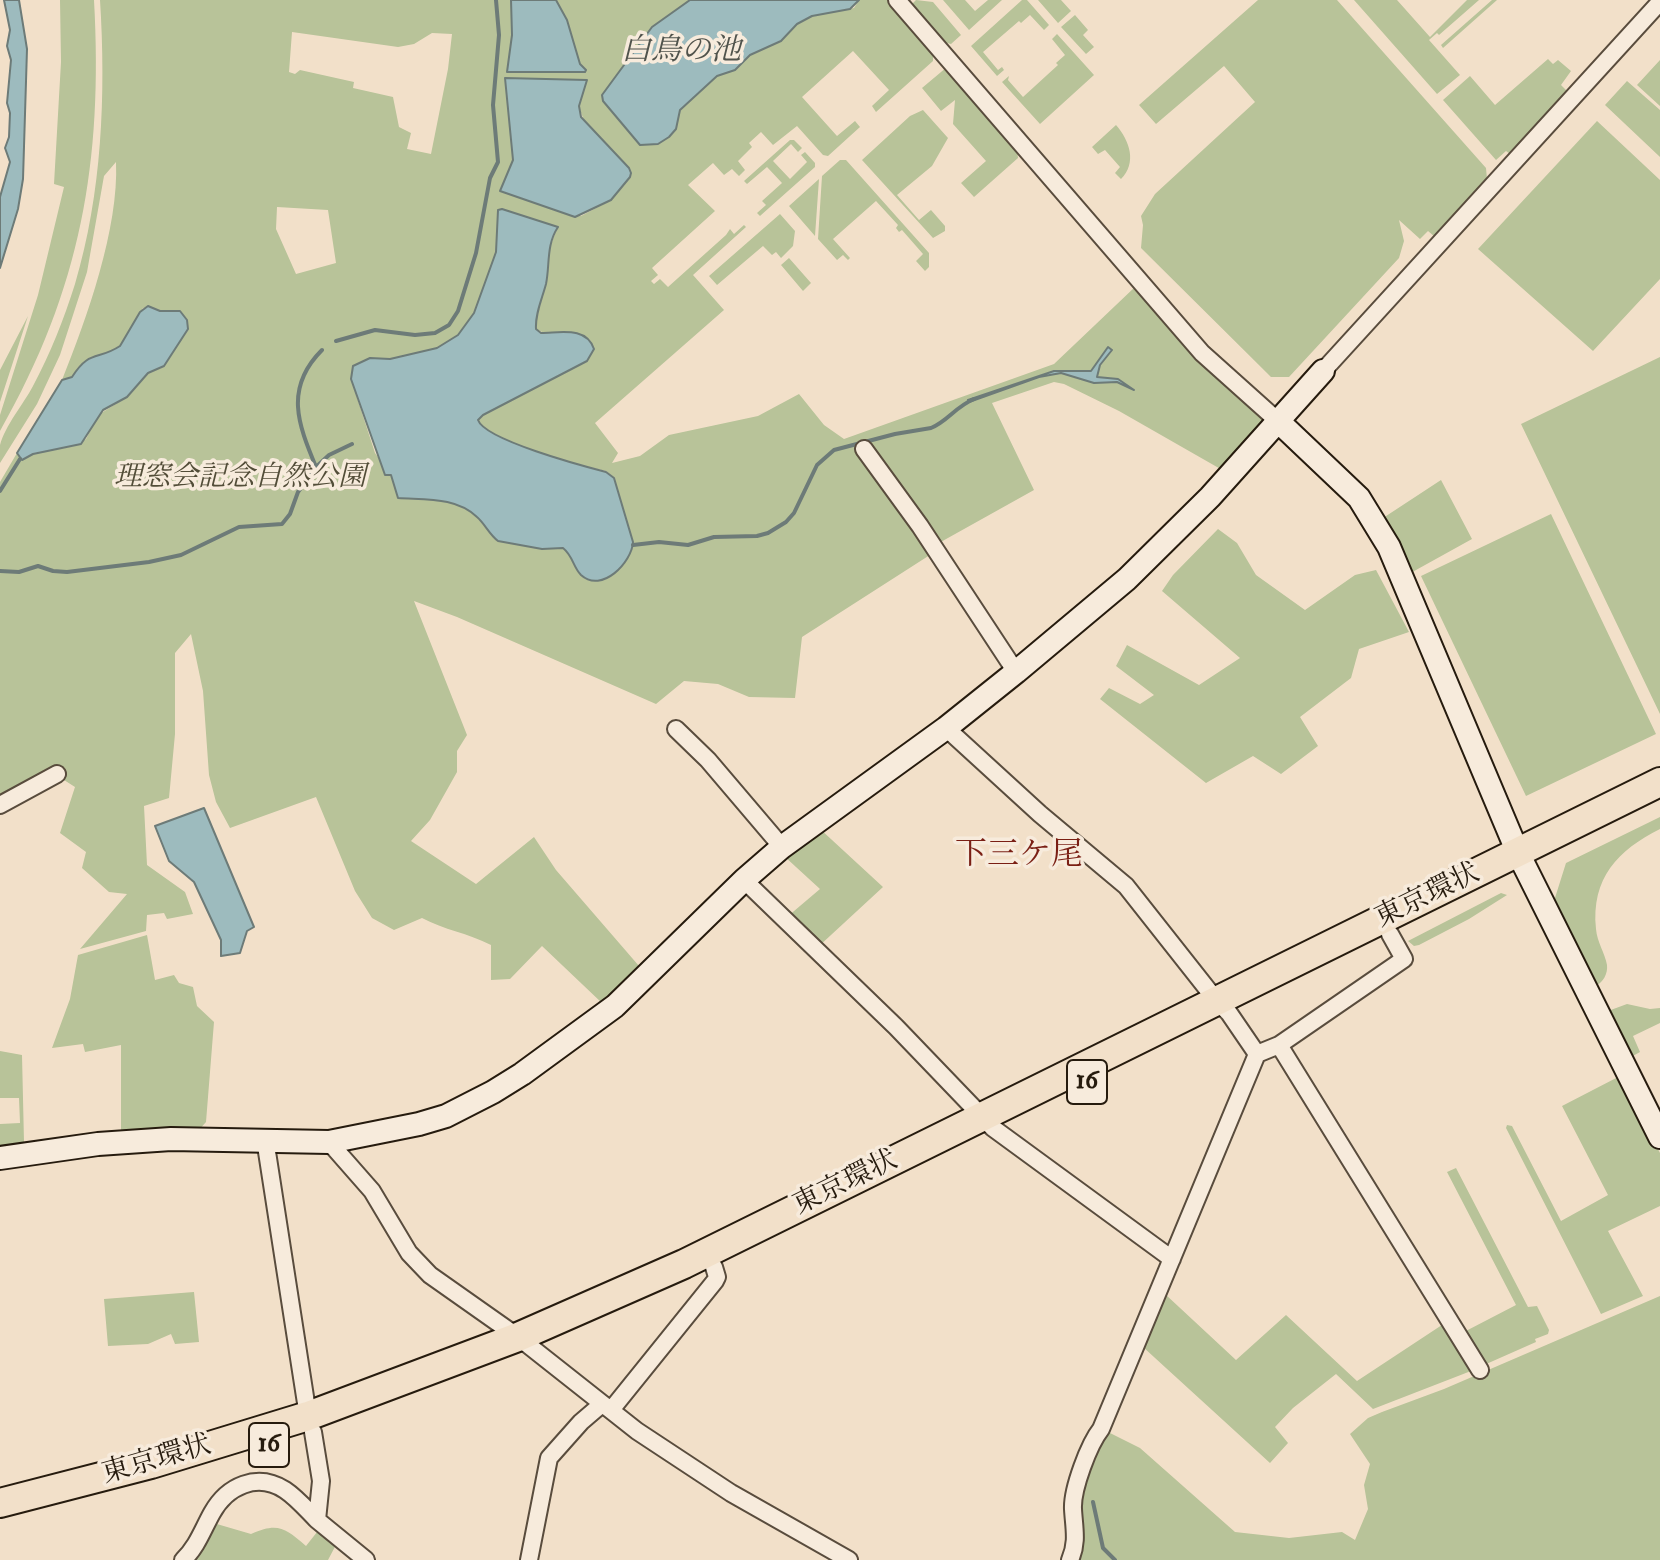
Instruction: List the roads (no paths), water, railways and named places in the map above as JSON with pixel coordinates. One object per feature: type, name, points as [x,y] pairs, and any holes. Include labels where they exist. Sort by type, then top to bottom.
[{"type":"highway","name":"東京環状","points":[[1223,1006],[1390,934],[1660,782]]},
{"type":"highway","name":"東京環状","points":[[525,1343],[684,1264],[988,1122],[1522,861],[1660,801]]},
{"type":"highway","name":"東京環状","points":[[0,1520],[130,1486],[311,1424],[714,1267],[988,1122]]},
{"type":"highway","name":"東京環状","points":[[0,1503],[311,1424]]},
{"type":"street","points":[[897,0],[1202,353],[1359,498],[1389,547],[1522,861],[1658,1127]]},
{"type":"street","points":[[0,1158],[98,1144],[210,1138],[329,1142],[446,1116],[522,1074],[615,1006],[782,847],[946,728],[1127,579],[1210,497],[1279,422],[1654,3]]},
{"type":"street","points":[[864,449],[920,526],[1016,672]]},
{"type":"street","points":[[946,728],[1040,814],[1126,886],[1223,1006],[1257,1054]]},
{"type":"street","points":[[676,729],[708,760],[782,847]]},
{"type":"street","points":[[0,805],[57,774]]},
{"type":"street","points":[[744,880],[896,1027],[988,1122],[1172,1259]]},
{"type":"street","points":[[1070,1560],[1076,1539],[1073,1505],[1093,1439],[1101,1429],[1257,1054],[1279,1045],[1404,959],[1390,934]]},
{"type":"street","points":[[1279,1045],[1480,1370]]},
{"type":"street","points":[[265,1139],[321,1481],[317,1520]]},
{"type":"street","points":[[329,1142],[372,1191],[409,1253],[430,1275],[525,1343],[606,1407],[731,1493],[849,1560]]},
{"type":"street","points":[[529,1560],[549,1458],[581,1422],[606,1407],[715,1281],[714,1267]]},
{"type":"street","points":[[183,1560],[195,1547],[224,1494],[254,1481],[281,1488],[366,1560]]},
{"type":"water","points":[[4,0],[19,0],[27,49],[23,179],[18,209],[0,268],[0,197],[10,162],[5,148],[9,137],[10,113],[7,103],[11,60],[7,46],[10,30]]},
{"type":"water","points":[[511,0],[556,0],[567,20],[585,72],[507,72],[512,35]]},
{"type":"water","name":"白鳥の池","points":[[690,0],[859,0],[850,9],[812,16],[797,24],[781,41],[750,55],[735,70],[717,76],[680,110],[676,129],[669,137],[658,144],[640,145],[603,101],[602,95],[652,27]]},
{"type":"water","points":[[505,78],[587,80],[579,106],[581,117],[631,173],[611,200],[575,217],[500,191],[513,160]]},
{"type":"water","points":[[498,210],[558,227],[550,248],[536,329],[541,333],[579,334],[594,349],[587,361],[478,420],[485,428],[516,444],[606,472],[614,478],[633,542],[622,566],[598,581],[581,575],[563,548],[542,549],[498,541],[477,517],[460,506],[398,498],[391,475],[385,475],[351,379],[353,366],[370,358],[390,359],[437,348],[458,335],[474,313],[496,252]]},
{"type":"water","points":[[148,306],[160,311],[180,311],[187,320],[188,329],[164,366],[148,373],[127,397],[103,410],[81,444],[33,454],[22,460],[17,453],[62,380],[72,377],[89,359],[120,346],[140,312]]},
{"type":"water","points":[[1108,347],[1112,350],[1100,365],[1097,377],[1118,379],[1134,390],[1117,382],[1094,383],[1061,373],[968,400],[1054,371],[1091,371]]},
{"type":"water","points":[[204,808],[254,927],[247,931],[240,953],[221,956],[221,940],[194,882],[169,861],[155,826]]},
{"type":"waterway","points":[[336,341],[375,330],[415,335],[435,333],[449,325],[458,311],[476,253],[490,178],[498,162],[493,105],[499,35],[496,0]]},
{"type":"waterway","points":[[0,571],[19,572],[38,566],[67,572],[149,562],[181,555],[239,527],[282,524],[290,514],[298,492],[316,467],[304,436],[298,407],[302,378],[322,350]]},
{"type":"waterway","points":[[633,545],[659,542],[688,545],[714,537],[768,533],[794,513],[817,465],[834,450],[931,428],[974,399]]},
{"type":"waterway","points":[[316,467],[329,455],[352,444]]},
{"type":"waterway","points":[[0,491],[20,459]]},
{"type":"waterway","points":[[1093,1502],[1103,1548],[1115,1560]]},
{"type":"district","name":"下三ケ尾","points":[[1019,857]]},
{"type":"park label","name":"理窓会記念自然公園","points":[[240,479]]}]
